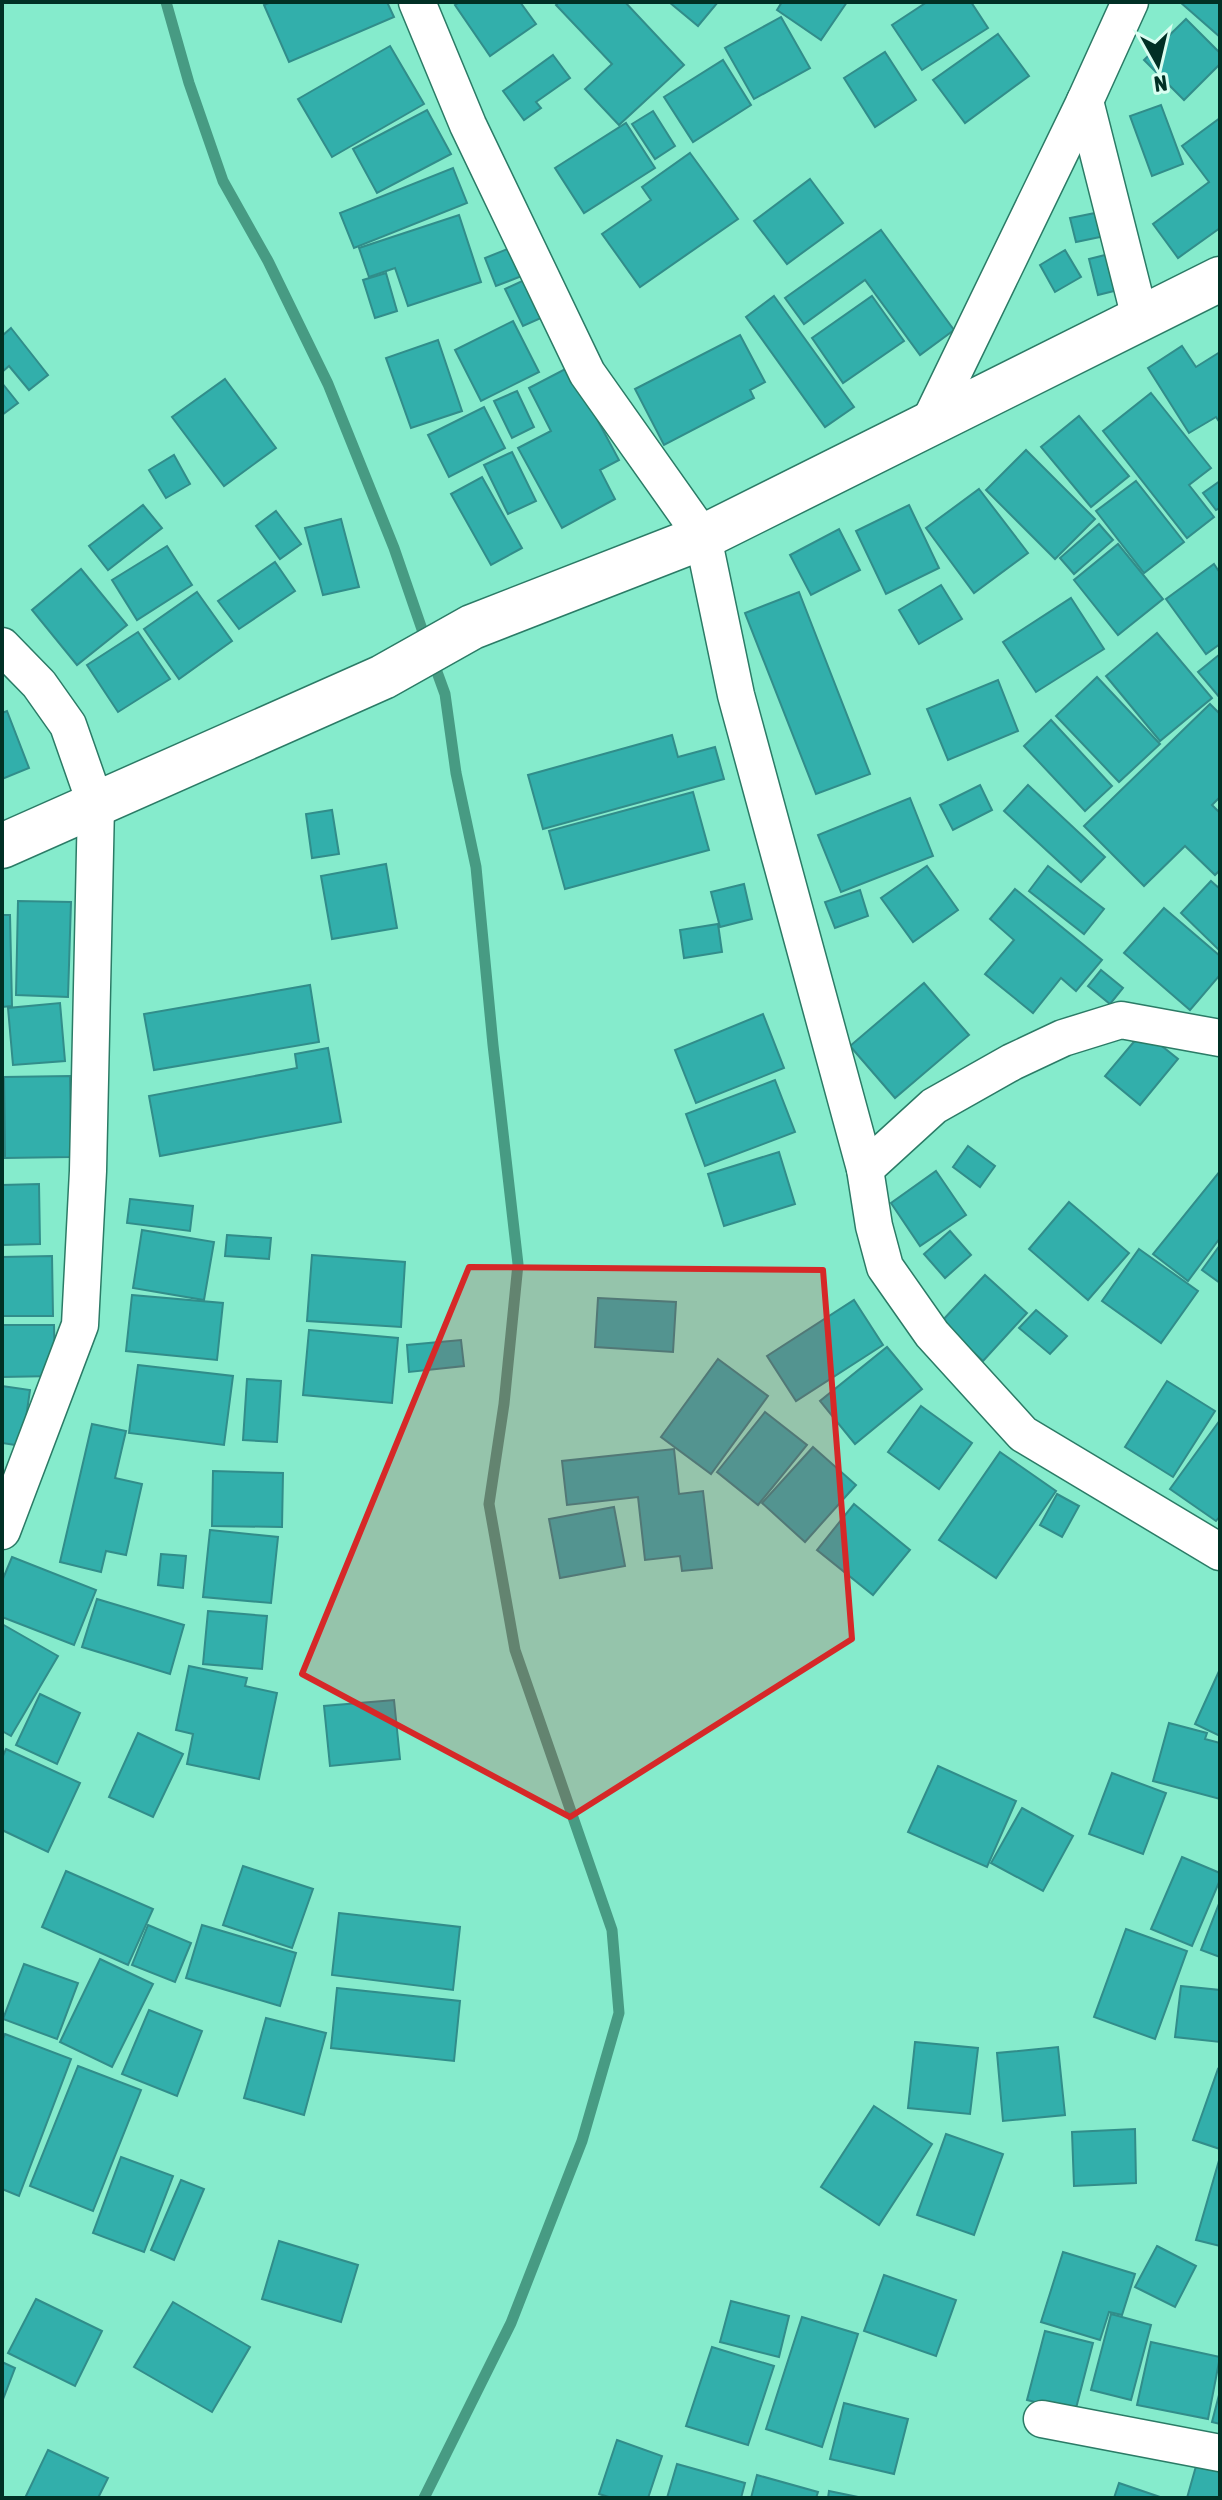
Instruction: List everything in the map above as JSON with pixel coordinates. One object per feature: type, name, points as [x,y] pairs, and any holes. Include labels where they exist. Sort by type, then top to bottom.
[{"type":"main road","points":[[2,846],[383,677],[472,627],[703,537],[1220,279]]},
{"type":"street","points":[[417,2],[468,125],[587,373],[703,537],[736,695],[865,1169],[874,1226],[885,1267],[932,1334],[1023,1434],[1220,1552]]},
{"type":"street","points":[[928,425],[1130,2]]},
{"type":"street","points":[[1085,101],[1140,318]]},
{"type":"street","points":[[2,646],[39,684],[68,725],[96,805],[88,1171],[80,1325],[2,1531]]},
{"type":"street","points":[[865,1169],[934,1106],[1012,1062],[1063,1038],[1121,1020],[1220,1038]]},
{"type":"street","points":[[1042,2419],[1220,2453]]},
{"type":"highlighted area","points":[[469,1267],[823,1270],[852,1639],[570,1817],[302,1674]]},
{"type":"building","points":[[271,2],[387,2],[394,17],[289,62],[264,5]]},
{"type":"building","points":[[460,2],[520,2],[536,24],[490,56],[455,5]]},
{"type":"building","points":[[559,2],[625,2],[684,65],[619,125],[585,89],[612,64],[556,5]]},
{"type":"building","points":[[669,2],[718,2],[698,26]]},
{"type":"building","points":[[782,2],[847,2],[821,40],[777,10]]},
{"type":"building","points":[[927,2],[971,2],[988,28],[922,70],[892,25]]},
{"type":"building","points":[[1180,2],[1220,2],[1220,37]]},
{"type":"building","points":[[781,17],[810,68],[754,99],[725,48]]},
{"type":"building","points":[[1186,19],[1220,53],[1220,64],[1184,100],[1144,60]]},
{"type":"building","points":[[998,34],[1029,76],[965,123],[933,80]]},
{"type":"building","points":[[390,46],[424,104],[332,157],[298,99]]},
{"type":"building","points":[[885,52],[916,100],[875,127],[844,78]]},
{"type":"building","points":[[553,55],[570,78],[536,102],[541,108],[524,120],[503,91]]},
{"type":"building","points":[[723,60],[751,105],[693,142],[664,97]]},
{"type":"building","points":[[1161,105],[1183,164],[1152,176],[1130,116]]},
{"type":"building","points":[[427,110],[451,154],[377,193],[353,149]]},
{"type":"building","points":[[653,111],[675,146],[655,159],[632,124]]},
{"type":"building","points":[[1220,118],[1220,228],[1178,258],[1153,224],[1209,182],[1182,146]]},
{"type":"building","points":[[626,123],[655,168],[584,213],[555,168]]},
{"type":"building","points":[[690,153],[738,219],[640,287],[602,234],[651,200],[642,187]]},
{"type":"building","points":[[453,168],[467,203],[354,248],[340,213]]},
{"type":"building","points":[[810,179],[843,223],[787,264],[754,221]]},
{"type":"building","points":[[1100,212],[1105,236],[1076,242],[1070,218]]},
{"type":"building","points":[[459,215],[481,282],[408,306],[395,268],[369,277],[359,248]]},
{"type":"building","points":[[881,230],[954,330],[920,355],[865,280],[804,324],[785,298]]},
{"type":"building","points":[[520,244],[532,272],[496,286],[485,258]]},
{"type":"building","points":[[1065,250],[1081,277],[1055,292],[1040,265]]},
{"type":"building","points":[[1109,254],[1118,290],[1098,295],[1089,259]]},
{"type":"building","points":[[386,273],[397,311],[375,318],[363,280]]},
{"type":"building","points":[[533,276],[550,314],[523,326],[505,289]]},
{"type":"building","points":[[774,296],[854,407],[825,427],[746,317]]},
{"type":"building","points":[[872,296],[904,341],[843,383],[812,338]]},
{"type":"building","points":[[513,321],[539,372],[481,401],[455,350]]},
{"type":"building","points":[[11,328],[48,375],[29,390],[9,366],[2,372],[2,336]]},
{"type":"building","points":[[740,335],[765,382],[750,390],[754,398],[664,445],[635,389]]},
{"type":"building","points":[[438,340],[462,411],[411,428],[386,358]]},
{"type":"building","points":[[1182,346],[1196,367],[1220,352],[1220,423],[1216,417],[1189,433],[1148,368]]},
{"type":"building","points":[[569,367],[619,460],[600,470],[615,499],[562,528],[518,448],[551,431],[529,388]]},
{"type":"building","points":[[225,379],[276,448],[224,486],[172,417]]},
{"type":"building","points":[[2,383],[18,403],[2,415]]},
{"type":"building","points":[[517,391],[534,427],[512,438],[494,401]]},
{"type":"building","points":[[1151,393],[1211,468],[1189,485],[1214,517],[1187,538],[1103,431]]},
{"type":"building","points":[[484,407],[505,448],[449,477],[428,435]]},
{"type":"building","points":[[1079,416],[1129,476],[1091,507],[1041,447]]},
{"type":"building","points":[[1026,450],[1095,519],[1055,559],[986,490]]},
{"type":"building","points":[[512,452],[536,501],[508,514],[484,465]]},
{"type":"building","points":[[174,455],[190,484],[166,498],[149,470]]},
{"type":"building","points":[[482,477],[522,548],[491,565],[451,494]]},
{"type":"building","points":[[1136,481],[1184,542],[1144,573],[1096,511]]},
{"type":"building","points":[[1220,481],[1220,508],[1216,510],[1203,493]]},
{"type":"building","points":[[979,489],[1028,553],[974,593],[926,528]]},
{"type":"building","points":[[143,505],[162,528],[108,570],[89,546]]},
{"type":"building","points":[[909,505],[939,568],[886,594],[856,531]]},
{"type":"building","points":[[276,511],[301,544],[280,559],[256,526]]},
{"type":"building","points":[[341,519],[359,587],[323,595],[305,528]]},
{"type":"building","points":[[1099,524],[1113,540],[1074,574],[1060,558]]},
{"type":"building","points":[[839,529],[860,570],[811,595],[790,555]]},
{"type":"building","points":[[1118,544],[1163,599],[1118,635],[1074,580]]},
{"type":"building","points":[[167,546],[192,585],[137,620],[112,580]]},
{"type":"building","points":[[275,562],[295,591],[239,629],[218,601]]},
{"type":"building","points":[[1214,564],[1220,573],[1220,644],[1206,654],[1166,599]]},
{"type":"building","points":[[81,569],[127,625],[77,665],[32,610]]},
{"type":"building","points":[[941,585],[962,619],[919,644],[899,610]]},
{"type":"building","points":[[197,592],[232,641],[179,679],[144,629]]},
{"type":"building","points":[[799,592],[870,774],[816,794],[745,613]]},
{"type":"building","points":[[1071,598],[1104,649],[1036,692],[1003,642]]},
{"type":"building","points":[[138,632],[170,679],[118,712],[87,665]]},
{"type":"building","points":[[1157,633],[1212,698],[1160,741],[1106,676]]},
{"type":"building","points":[[1220,654],[1220,698],[1198,672]]},
{"type":"building","points":[[1097,677],[1160,744],[1119,782],[1056,716]]},
{"type":"building","points":[[998,680],[1018,731],[948,760],[927,709]]},
{"type":"building","points":[[1210,704],[1220,714],[1220,797],[1212,805],[1220,813],[1220,870],[1215,875],[1185,846],[1144,886],[1084,826]]},
{"type":"building","points":[[7,711],[29,768],[2,779],[2,713]]},
{"type":"building","points":[[1051,720],[1112,786],[1085,811],[1024,746]]},
{"type":"building","points":[[672,735],[678,757],[715,747],[724,779],[543,829],[528,775]]},
{"type":"building","points":[[980,785],[992,810],[953,830],[940,805]]},
{"type":"building","points":[[1028,785],[1105,857],[1081,882],[1004,811]]},
{"type":"building","points":[[693,792],[709,850],[565,889],[549,831]]},
{"type":"building","points":[[910,798],[933,856],[841,892],[818,835]]},
{"type":"building","points":[[332,810],[339,854],[312,858],[306,814]]},
{"type":"building","points":[[386,864],[397,928],[332,939],[321,876]]},
{"type":"building","points":[[927,866],[958,910],[913,942],[881,898]]},
{"type":"building","points":[[1048,866],[1104,909],[1084,934],[1029,891]]},
{"type":"building","points":[[1211,881],[1220,889],[1220,951],[1181,913]]},
{"type":"building","points":[[744,884],[752,919],[720,927],[711,892]]},
{"type":"building","points":[[1015,889],[1102,960],[1076,991],[1061,978],[1033,1013],[985,974],[1014,940],[990,919]]},
{"type":"building","points":[[860,890],[868,916],[835,928],[825,902]]},
{"type":"building","points":[[18,901],[71,902],[68,997],[16,995]]},
{"type":"building","points":[[1164,908],[1220,956],[1220,975],[1190,1010],[1124,953]]},
{"type":"building","points":[[2,915],[10,915],[12,1006],[2,1007]]},
{"type":"building","points":[[718,924],[722,952],[684,958],[680,930]]},
{"type":"building","points":[[1101,970],[1123,988],[1110,1004],[1088,986]]},
{"type":"building","points":[[924,983],[969,1035],[895,1098],[850,1046]]},
{"type":"building","points":[[310,985],[319,1042],[154,1070],[144,1014]]},
{"type":"building","points":[[60,1003],[65,1061],[13,1065],[8,1008]]},
{"type":"building","points":[[763,1014],[784,1068],[696,1103],[675,1050]]},
{"type":"building","points":[[1143,1031],[1178,1059],[1140,1105],[1105,1076]]},
{"type":"building","points":[[328,1048],[341,1122],[160,1156],[149,1096],[297,1068],[295,1054]]},
{"type":"building","points":[[70,1076],[71,1157],[5,1158],[4,1077]]},
{"type":"building","points":[[775,1080],[795,1132],[705,1166],[686,1114]]},
{"type":"building","points":[[968,1146],[995,1166],[980,1187],[953,1167]]},
{"type":"building","points":[[779,1152],[795,1204],[724,1226],[708,1174]]},
{"type":"building","points":[[936,1171],[966,1215],[920,1246],[891,1203]]},
{"type":"building","points":[[1220,1171],[1220,1238],[1188,1281],[1153,1254]]},
{"type":"building","points":[[39,1184],[40,1244],[2,1245],[2,1185]]},
{"type":"building","points":[[130,1199],[193,1206],[190,1231],[127,1223]]},
{"type":"building","points":[[1069,1202],[1129,1253],[1088,1300],[1029,1249]]},
{"type":"building","points":[[142,1230],[214,1242],[204,1300],[133,1288]]},
{"type":"building","points":[[950,1231],[971,1255],[945,1278],[924,1254]]},
{"type":"building","points":[[227,1235],[271,1238],[269,1259],[225,1256]]},
{"type":"building","points":[[1220,1245],[1220,1283],[1202,1270]]},
{"type":"building","points":[[1139,1249],[1198,1291],[1161,1343],[1102,1301]]},
{"type":"building","points":[[312,1255],[405,1262],[401,1327],[307,1321]]},
{"type":"building","points":[[52,1256],[53,1316],[2,1316],[2,1257]]},
{"type":"building","points":[[985,1275],[1027,1313],[983,1361],[941,1322]]},
{"type":"building","points":[[132,1295],[223,1303],[217,1360],[126,1351]]},
{"type":"building","points":[[598,1298],[676,1302],[673,1352],[595,1347]]},
{"type":"building","points":[[854,1300],[883,1345],[796,1401],[767,1356]]},
{"type":"building","points":[[1036,1310],[1067,1336],[1050,1354],[1019,1328]]},
{"type":"building","points":[[2,1325],[54,1325],[55,1376],[2,1377]]},
{"type":"building","points":[[309,1330],[398,1338],[392,1403],[303,1395]]},
{"type":"building","points":[[461,1340],[464,1366],[409,1372],[407,1345]]},
{"type":"building","points":[[887,1347],[922,1389],[855,1444],[820,1401]]},
{"type":"building","points":[[718,1359],[768,1396],[711,1474],[661,1437]]},
{"type":"building","points":[[138,1365],[233,1376],[224,1445],[129,1433]]},
{"type":"building","points":[[247,1379],[281,1381],[277,1442],[243,1440]]},
{"type":"building","points":[[1167,1381],[1215,1411],[1173,1477],[1125,1447]]},
{"type":"building","points":[[2,1386],[30,1390],[22,1446],[2,1443]]},
{"type":"building","points":[[921,1406],[972,1443],[939,1489],[888,1452]]},
{"type":"building","points":[[765,1412],[807,1445],[758,1505],[717,1472]]},
{"type":"building","points":[[1220,1420],[1220,1516],[1216,1521],[1170,1489]]},
{"type":"building","points":[[92,1424],[126,1431],[115,1478],[142,1484],[126,1555],[106,1551],[101,1572],[60,1562]]},
{"type":"building","points":[[813,1447],[856,1485],[805,1542],[762,1503]]},
{"type":"building","points":[[674,1449],[679,1494],[703,1491],[712,1568],[682,1571],[680,1556],[645,1560],[638,1497],[567,1505],[562,1461]]},
{"type":"building","points":[[1000,1452],[1056,1491],[996,1578],[939,1540]]},
{"type":"building","points":[[213,1471],[283,1473],[282,1527],[212,1526]]},
{"type":"building","points":[[1057,1494],[1079,1506],[1062,1537],[1040,1525]]},
{"type":"building","points":[[854,1504],[910,1550],[873,1595],[817,1550]]},
{"type":"building","points":[[614,1507],[625,1566],[560,1578],[549,1519]]},
{"type":"building","points":[[210,1530],[278,1537],[271,1603],[203,1597]]},
{"type":"building","points":[[161,1554],[186,1556],[183,1588],[158,1585]]},
{"type":"building","points":[[12,1557],[96,1590],[74,1645],[2,1617],[2,1581]]},
{"type":"building","points":[[97,1599],[184,1625],[170,1674],[82,1647]]},
{"type":"building","points":[[208,1611],[267,1616],[262,1669],[203,1664]]},
{"type":"building","points":[[2,1624],[58,1656],[11,1736],[2,1731]]},
{"type":"building","points":[[189,1666],[247,1678],[245,1686],[277,1693],[259,1779],[187,1764],[193,1734],[176,1730]]},
{"type":"building","points":[[1220,1669],[1220,1736],[1195,1724]]},
{"type":"building","points":[[40,1694],[80,1713],[57,1764],[16,1745]]},
{"type":"building","points":[[394,1700],[400,1759],[330,1766],[324,1706]]},
{"type":"building","points":[[1169,1723],[1207,1733],[1205,1739],[1220,1743],[1220,1799],[1153,1781]]},
{"type":"building","points":[[138,1733],[183,1754],[153,1817],[109,1797]]},
{"type":"building","points":[[6,1749],[80,1783],[48,1852],[2,1830],[2,1758]]},
{"type":"building","points":[[938,1766],[1016,1801],[987,1867],[908,1832]]},
{"type":"building","points":[[1112,1773],[1166,1793],[1143,1854],[1089,1834]]},
{"type":"building","points":[[1022,1808],[1073,1836],[1043,1891],[991,1863]]},
{"type":"building","points":[[1182,1857],[1220,1873],[1220,1880],[1192,1946],[1151,1929]]},
{"type":"building","points":[[243,1866],[313,1889],[292,1948],[223,1925]]},
{"type":"building","points":[[66,1871],[153,1909],[128,1965],[42,1927]]},
{"type":"building","points":[[1220,1901],[1220,1957],[1201,1950]]},
{"type":"building","points":[[339,1913],[460,1927],[453,1990],[332,1975]]},
{"type":"building","points":[[148,1925],[191,1943],[175,1982],[132,1965]]},
{"type":"building","points":[[202,1925],[296,1953],[280,2006],[186,1978]]},
{"type":"building","points":[[1126,1929],[1187,1951],[1155,2039],[1094,2017]]},
{"type":"building","points":[[100,1959],[153,1984],[112,2067],[60,2042]]},
{"type":"building","points":[[24,1964],[78,1983],[57,2039],[3,2019]]},
{"type":"building","points":[[1181,1986],[1220,1990],[1220,2042],[1175,2037]]},
{"type":"building","points":[[337,1988],[460,2001],[454,2061],[331,2048]]},
{"type":"building","points":[[149,2010],[202,2031],[177,2096],[122,2074]]},
{"type":"building","points":[[266,2018],[326,2033],[304,2115],[244,2098]]},
{"type":"building","points":[[5,2034],[71,2059],[19,2196],[2,2189],[2,2041]]},
{"type":"building","points":[[915,2042],[978,2048],[970,2114],[908,2108]]},
{"type":"building","points":[[1058,2047],[1065,2115],[1003,2121],[997,2053]]},
{"type":"building","points":[[78,2066],[141,2090],[93,2211],[30,2186]]},
{"type":"building","points":[[1220,2070],[1220,2149],[1193,2140]]},
{"type":"building","points":[[874,2106],[932,2144],[879,2225],[821,2187]]},
{"type":"building","points":[[1135,2129],[1136,2183],[1074,2186],[1072,2132]]},
{"type":"building","points":[[946,2134],[1003,2154],[974,2235],[917,2215]]},
{"type":"building","points":[[121,2157],[173,2176],[144,2252],[93,2233]]},
{"type":"building","points":[[1220,2157],[1220,2246],[1196,2240]]},
{"type":"building","points":[[181,2180],[204,2189],[174,2260],[151,2250]]},
{"type":"building","points":[[279,2241],[358,2265],[341,2322],[262,2299]]},
{"type":"building","points":[[1157,2246],[1196,2266],[1175,2307],[1135,2287]]},
{"type":"building","points":[[1063,2252],[1135,2274],[1122,2315],[1109,2312],[1100,2340],[1041,2322]]},
{"type":"building","points":[[884,2275],[956,2300],[936,2356],[864,2331]]},
{"type":"building","points":[[36,2299],[102,2331],[75,2386],[8,2353]]},
{"type":"building","points":[[731,2301],[789,2316],[779,2357],[720,2342]]},
{"type":"building","points":[[173,2302],[250,2347],[212,2412],[134,2367]]},
{"type":"building","points":[[1111,2314],[1151,2325],[1131,2400],[1091,2390]]},
{"type":"building","points":[[802,2317],[858,2334],[822,2447],[766,2429]]},
{"type":"building","points":[[1045,2331],[1093,2343],[1075,2412],[1027,2400]]},
{"type":"building","points":[[1151,2342],[1220,2357],[1208,2419],[1137,2405]]},
{"type":"building","points":[[712,2347],[774,2366],[748,2445],[686,2426]]},
{"type":"building","points":[[2,2362],[15,2368],[2,2402]]},
{"type":"building","points":[[1220,2391],[1220,2424],[1212,2422]]},
{"type":"building","points":[[844,2403],[908,2419],[894,2474],[830,2459]]},
{"type":"building","points":[[617,2440],[662,2456],[648,2498],[612,2498],[599,2494]]},
{"type":"building","points":[[48,2450],[108,2478],[98,2498],[25,2498]]},
{"type":"building","points":[[1200,2452],[1220,2458],[1220,2498],[1187,2498]]},
{"type":"building","points":[[677,2464],[745,2483],[741,2498],[667,2498]]},
{"type":"building","points":[[757,2475],[818,2492],[816,2498],[751,2498]]},
{"type":"building","points":[[1119,2483],[1163,2498],[1114,2498]]},
{"type":"building","points":[[829,2491],[863,2498],[828,2498]]},
{"type":"waterway","points":[[166,2],[189,83],[223,181],[268,261],[328,384],[394,548],[426,641]]},
{"type":"waterway","points":[[424,2498],[511,2323],[582,2141],[619,2013],[612,1930],[515,1650],[489,1504],[504,1404],[518,1264],[476,867],[456,773],[445,694],[433,661]]}]
